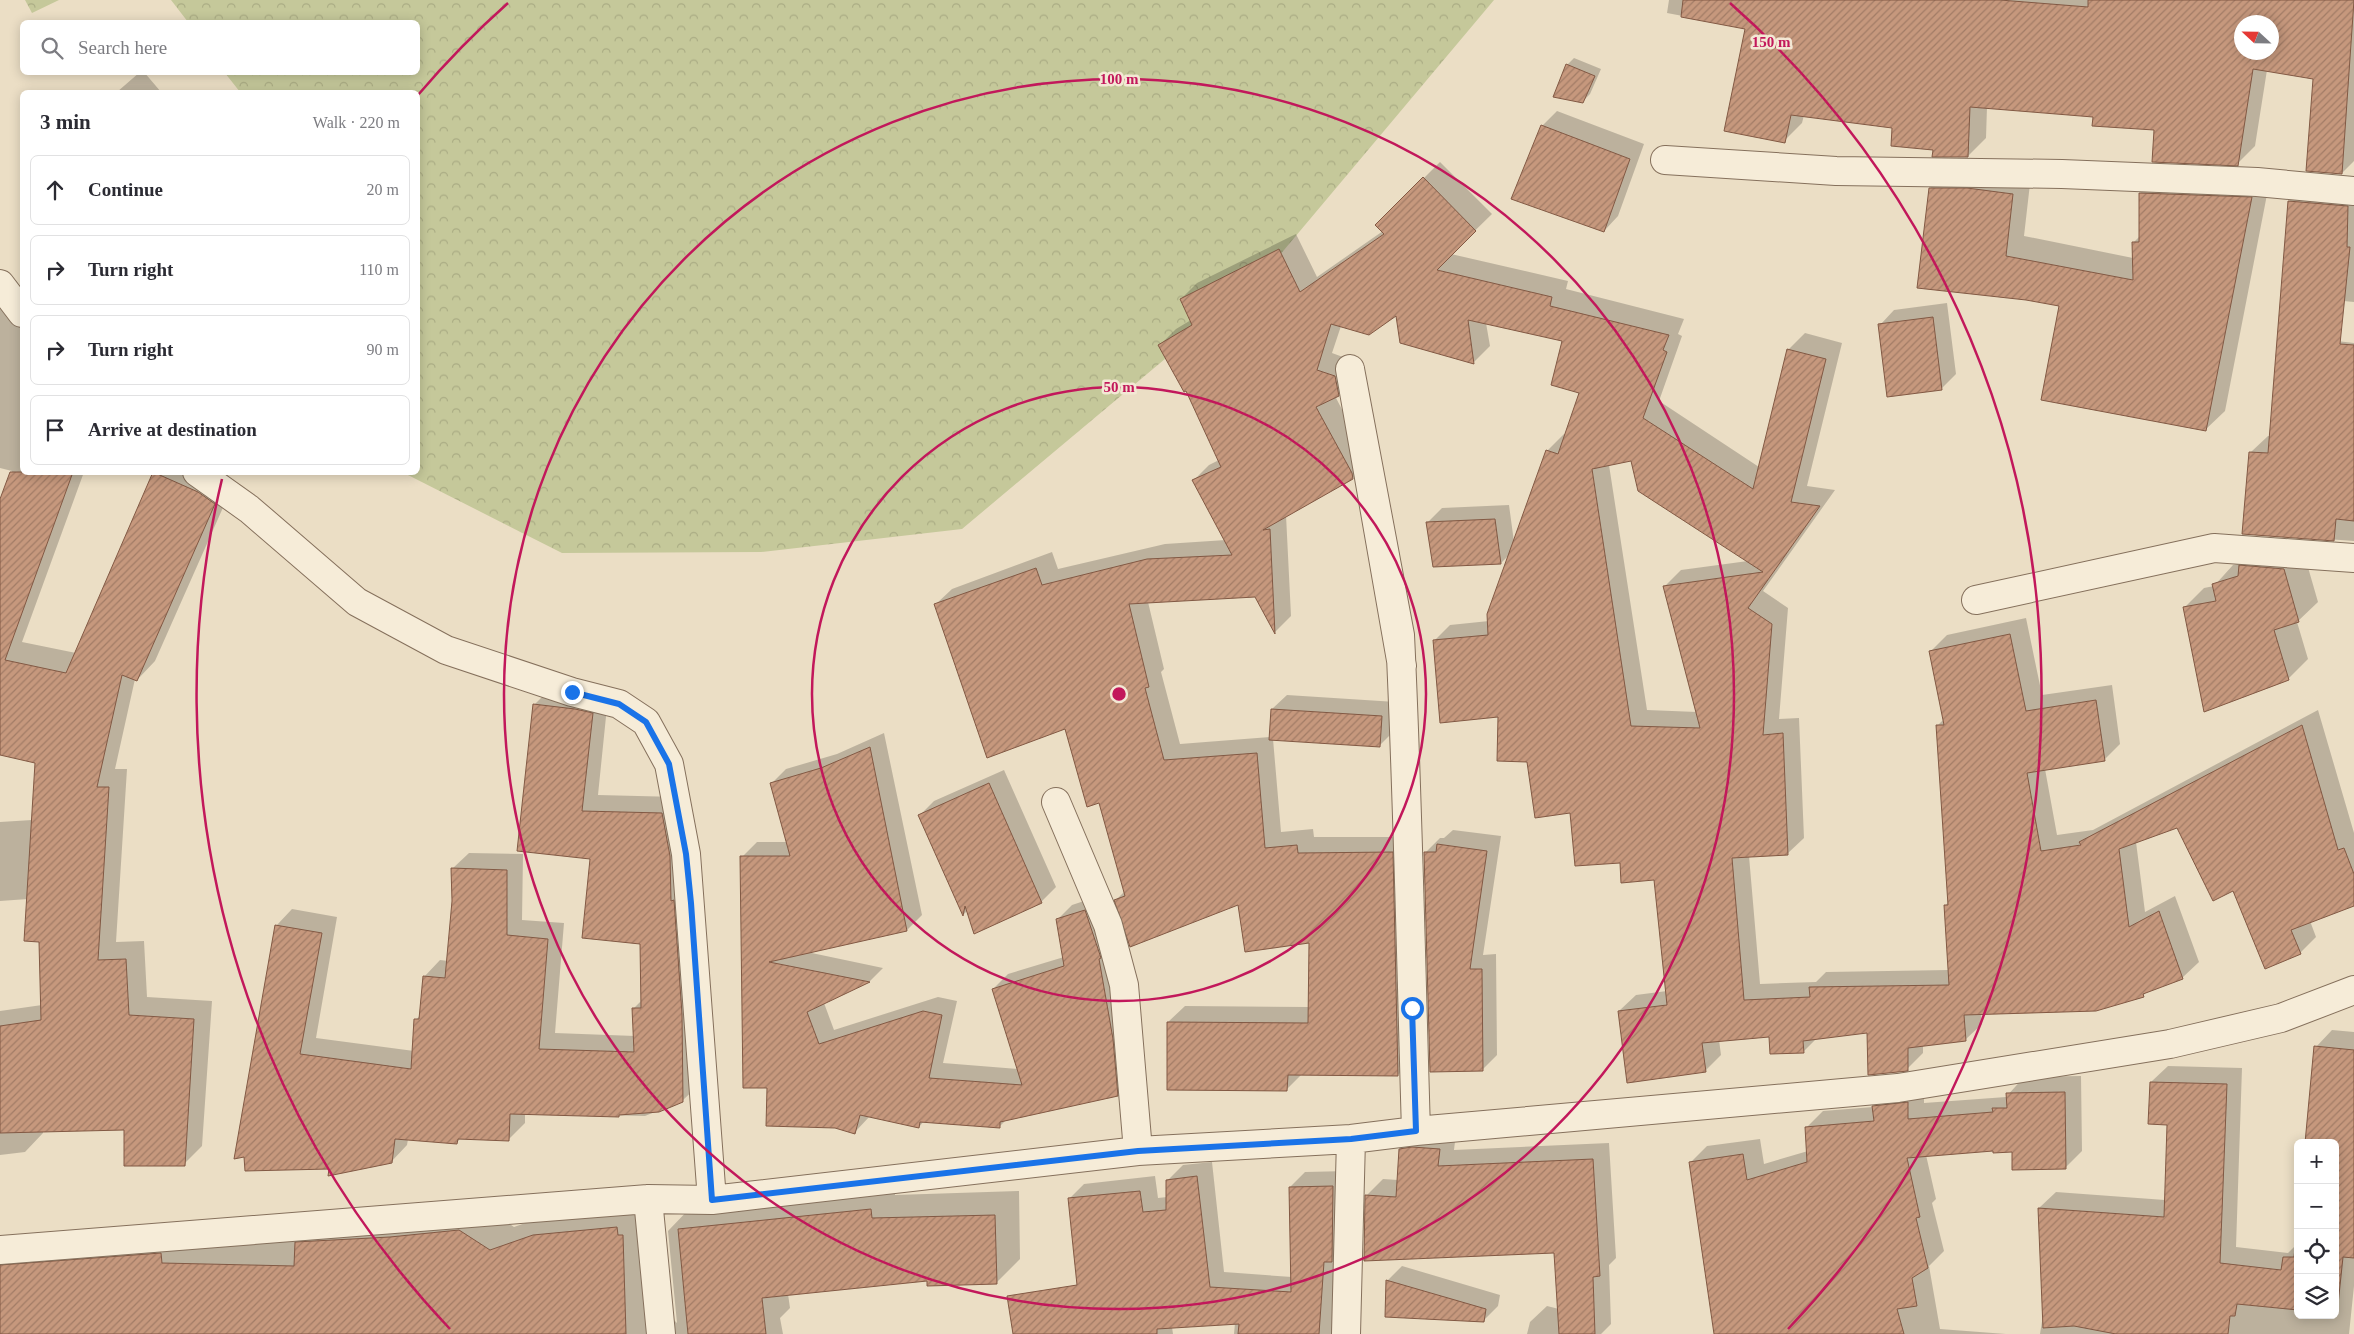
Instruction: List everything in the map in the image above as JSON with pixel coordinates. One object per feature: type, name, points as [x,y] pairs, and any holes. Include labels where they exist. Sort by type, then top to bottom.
[{"type":"street","points":[[1665,160],[1836,171],[2052,174],[2257,182],[2354,191]]},
{"type":"street","points":[[0,284],[20,310]]},
{"type":"street","points":[[1402,666],[1350,370],[1400,635],[1402,666],[1416,1131]]},
{"type":"street","points":[[201,475],[249,509],[357,602],[446,650],[572,692],[619,704],[646,722],[669,764],[686,854],[712,1200]]},
{"type":"street","points":[[1976,600],[2214,548],[2354,558]]},
{"type":"street","points":[[1056,802],[1108,926],[1124,985],[1138,1151]]},
{"type":"street","points":[[0,1250],[648,1199],[712,1200],[1138,1151],[1351,1139],[1416,1131],[1898,1088],[2170,1044],[2280,1018],[2354,990]]},
{"type":"street","points":[[1346,1334],[1351,1139]]},
{"type":"street","points":[[648,1199],[661,1334]]},
{"type":"green space","points":[[25,0],[59,0],[32,13]]},
{"type":"green space","points":[[171,0],[1494,0],[1258,281],[962,529],[761,552],[562,553],[408,475],[420,475],[420,90],[238,90],[227,75],[420,75],[420,20],[186,20]]},
{"type":"building","points":[[1683,0],[2000,0],[2088,7],[2088,0],[2354,0],[2342,174],[2306,171],[2313,79],[2253,69],[2238,166],[2152,162],[2154,130],[2092,126],[2093,117],[1970,107],[1968,157],[1932,157],[1933,150],[1891,146],[1892,128],[1791,115],[1785,143],[1724,131],[1745,29],[1681,17]]},
{"type":"building","points":[[1566,64],[1595,76],[1583,103],[1553,97]]},
{"type":"building","points":[[1541,125],[1630,159],[1604,232],[1511,199]]},
{"type":"building","points":[[1423,177],[1476,231],[1437,270],[1552,297],[1550,306],[1669,335],[1663,350],[1667,352],[1643,418],[1753,489],[1787,349],[1826,359],[1791,502],[1820,506],[1748,608],[1772,624],[1763,735],[1783,733],[1788,855],[1732,858],[1744,1000],[1810,997],[1809,987],[1949,985],[1944,905],[1948,905],[1936,725],[1944,725],[1929,651],[2010,634],[2026,711],[2096,700],[2105,761],[2027,773],[2041,851],[2081,845],[2079,842],[2302,725],[2338,850],[2344,848],[2354,874],[2354,906],[2291,930],[2301,954],[2265,969],[2233,891],[2213,901],[2177,828],[2119,849],[2129,927],[2159,911],[2183,979],[2143,994],[2144,997],[2096,1011],[1964,1015],[1966,1041],[1908,1048],[1908,1071],[1868,1075],[1867,1033],[1803,1041],[1804,1053],[1770,1054],[1769,1037],[1702,1043],[1706,1072],[1627,1083],[1618,1011],[1667,1005],[1654,880],[1621,883],[1620,863],[1575,866],[1570,813],[1535,818],[1527,762],[1497,761],[1498,717],[1440,723],[1433,640],[1488,635],[1487,614],[1546,450],[1558,454],[1579,393],[1551,385],[1562,341],[1468,320],[1474,364],[1400,343],[1396,316],[1369,335],[1331,324],[1317,370],[1335,376],[1339,396],[1316,407],[1352,473],[1353,479],[1263,530],[1270,529],[1275,634],[1255,597],[1129,604],[1149,687],[1145,688],[1164,760],[1257,753],[1265,848],[1297,845],[1298,853],[1393,852],[1398,1076],[1288,1075],[1287,1091],[1167,1090],[1167,1022],[1308,1023],[1309,943],[1245,952],[1238,905],[1130,947],[1114,900],[1125,896],[1099,803],[1087,807],[1065,729],[987,758],[934,604],[1036,568],[1042,585],[1147,559],[1232,555],[1192,480],[1221,467],[1186,391],[1184,392],[1158,345],[1192,325],[1180,299],[1279,249],[1300,292],[1384,234],[1375,225]],"holes":[[[1631,461],[1638,491],[1763,572],[1663,586],[1700,728],[1631,726],[1592,469]]]},
{"type":"building","points":[[1929,188],[1967,188],[2013,194],[2006,256],[2133,280],[2132,242],[2139,242],[2139,193],[2252,197],[2206,431],[2041,400],[2059,306],[2026,300],[1917,288]]},
{"type":"building","points":[[2288,201],[2348,206],[2347,247],[2350,247],[2340,344],[2354,345],[2354,521],[2336,519],[2334,541],[2242,534],[2249,452],[2268,453]]},
{"type":"building","points":[[1933,317],[1942,390],[1887,397],[1878,324]]},
{"type":"building","points":[[10,472],[20,472],[20,475],[72,475],[5,660],[66,673],[152,475],[160,475],[198,492],[215,504],[137,681],[122,675],[97,787],[109,787],[98,960],[126,959],[129,1015],[194,1019],[185,1166],[124,1166],[124,1130],[0,1133],[0,1026],[41,1020],[39,942],[24,941],[35,763],[0,755],[0,499]]},
{"type":"building","points":[[1495,519],[1501,564],[1433,567],[1426,522]]},
{"type":"building","points":[[2239,565],[2284,569],[2299,622],[2274,630],[2289,680],[2204,712],[2183,607],[2216,601],[2212,584],[2238,576]]},
{"type":"building","points":[[533,704],[593,713],[582,811],[662,813],[670,856],[671,901],[674,900],[682,1014],[683,1102],[659,1112],[619,1115],[619,1117],[510,1114],[509,1141],[458,1139],[457,1144],[395,1139],[392,1163],[328,1176],[329,1169],[245,1171],[244,1157],[234,1159],[275,925],[322,933],[300,1054],[411,1069],[414,1019],[419,1019],[423,976],[445,978],[452,901],[451,868],[507,870],[507,935],[548,939],[539,1049],[634,1052],[632,1008],[641,1008],[640,944],[582,938],[590,859],[517,851]]},
{"type":"building","points":[[1271,709],[1382,716],[1380,747],[1269,740]]},
{"type":"building","points":[[870,747],[907,931],[769,962],[870,982],[807,1012],[819,1044],[923,1011],[942,1015],[929,1078],[1022,1085],[992,989],[1064,966],[1056,919],[1085,910],[1101,958],[1099,959],[1113,1039],[1118,1096],[1000,1122],[1000,1128],[920,1122],[919,1128],[860,1115],[855,1134],[835,1128],[766,1126],[767,1088],[743,1088],[740,856],[790,856],[770,783],[821,768]]},
{"type":"building","points":[[989,783],[1042,903],[974,934],[965,906],[963,916],[918,815]]},
{"type":"building","points":[[1437,844],[1487,851],[1470,969],[1482,969],[1483,1071],[1430,1072],[1424,852],[1436,852]]},
{"type":"building","points":[[2314,1046],[2354,1050],[2354,1258],[2343,1257],[2339,1295],[2339,1139],[2305,1139]]},
{"type":"building","points":[[2150,1082],[2227,1084],[2220,1263],[2281,1270],[2283,1257],[2294,1257],[2294,1310],[2237,1304],[2235,1316],[2230,1316],[2228,1334],[2116,1334],[2074,1326],[2043,1328],[2038,1208],[2164,1217],[2167,1125],[2148,1124]]},
{"type":"building","points":[[2065,1092],[2066,1169],[2012,1170],[2012,1152],[1993,1153],[1993,1151],[1907,1158],[1920,1217],[1916,1218],[1928,1268],[1912,1278],[1917,1306],[1897,1309],[1904,1334],[1714,1334],[1689,1162],[1743,1154],[1747,1180],[1807,1162],[1805,1127],[1874,1121],[1872,1106],[1908,1102],[1908,1119],[1993,1112],[1992,1108],[2007,1108],[2006,1093]]},
{"type":"building","points":[[1412,1147],[1440,1149],[1438,1166],[1593,1159],[1600,1276],[1593,1277],[1595,1334],[1559,1334],[1554,1253],[1364,1261],[1365,1195],[1396,1197],[1399,1149]]},
{"type":"building","points":[[1197,1176],[1210,1287],[1291,1292],[1289,1187],[1333,1186],[1332,1262],[1324,1262],[1319,1334],[1238,1334],[1239,1324],[1157,1329],[1157,1334],[1013,1334],[1007,1296],[1077,1285],[1068,1198],[1140,1191],[1143,1212],[1166,1210],[1166,1180]]},
{"type":"building","points":[[871,1209],[872,1218],[995,1215],[997,1284],[927,1286],[927,1281],[762,1298],[766,1334],[688,1334],[678,1229]]},
{"type":"building","points":[[617,1227],[618,1235],[623,1235],[626,1334],[0,1334],[0,1265],[161,1253],[162,1263],[294,1266],[295,1242],[390,1237],[459,1230],[490,1250],[533,1235]]},
{"type":"building","points":[[1386,1280],[1486,1309],[1484,1322],[1385,1317]]},
{"type":"route","points":[[572,692],[619,704],[646,722],[669,764],[686,854],[691,903],[712,1200],[1138,1151],[1351,1139],[1416,1131],[1412,1008]]}]
